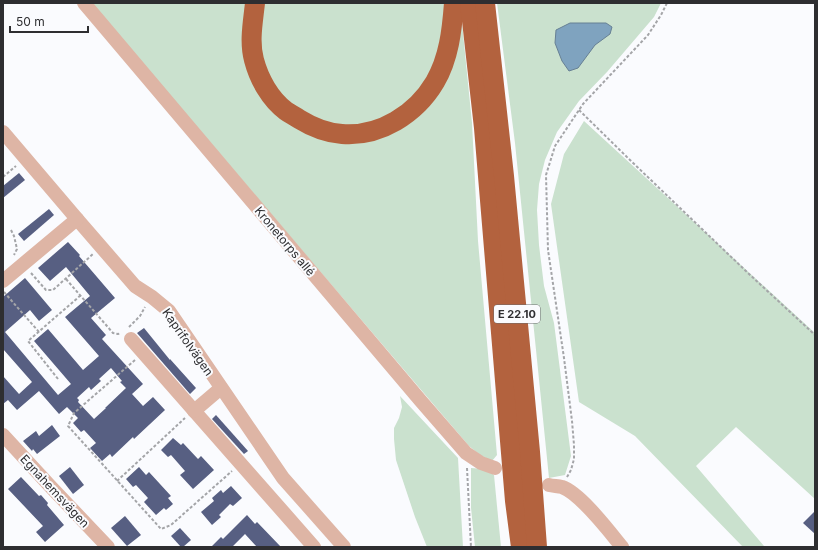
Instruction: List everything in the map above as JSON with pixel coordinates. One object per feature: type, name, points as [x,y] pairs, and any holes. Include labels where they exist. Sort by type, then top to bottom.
[{"type":"highway","points":[[255,8],[252,39],[254,59],[259,74],[270,94],[286,111],[305,122],[322,130],[342,134],[363,133],[381,128],[397,121],[423,99],[435,82],[445,62],[450,41],[454,3]]},
{"type":"highway","name":"E 22.10","points":[[470,3],[484,128],[515,501],[521,547]]},
{"type":"highway","name":"E 22.10","points":[[485,3],[504,176],[530,452],[537,547]]},
{"type":"highway","points":[[530,452],[540,494],[548,547]]},
{"type":"highway","points":[[515,501],[515,547]]},
{"type":"street","name":"Kronetorps allé","points":[[84,3],[466,453],[481,463],[495,468]]},
{"type":"street","name":"Kaprifolvägen","points":[[3,132],[135,286],[152,297],[169,311],[220,388],[283,478],[344,547]]},
{"type":"street","points":[[3,281],[18,261],[77,219]]},
{"type":"street","points":[[127,333],[314,547]]},
{"type":"street","points":[[194,411],[220,388]]},
{"type":"street","name":"Egnahemsvägen","points":[[3,435],[108,547]]},
{"type":"street","points":[[555,486],[572,492],[622,547]]},
{"type":"path","points":[[555,486],[571,470],[574,460],[574,445],[564,358],[548,250],[546,176],[555,146],[583,104],[648,35],[667,3]]},
{"type":"path","points":[[579,110],[749,274],[815,335]]},
{"type":"path","points":[[3,177],[19,164]]},
{"type":"path","points":[[11,230],[17,248],[18,261],[46,290],[53,290],[96,252]]},
{"type":"path","points":[[66,279],[113,333],[127,333],[152,297]]},
{"type":"path","points":[[3,290],[39,332]]},
{"type":"path","points":[[58,379],[28,341],[81,295]]},
{"type":"path","points":[[143,353],[74,413],[68,426],[161,530],[171,524],[240,464]]},
{"type":"path","points":[[117,481],[194,411]]},
{"type":"path","points":[[466,453],[471,547]]},
{"type":"green space","points":[[91,3],[249,3],[248,57],[312,134],[413,117],[460,3],[472,123],[478,241],[497,455],[492,461],[480,455],[469,446]]},
{"type":"green space","points":[[264,3],[448,3],[445,38],[420,95],[379,123],[335,128],[282,99],[260,58],[261,11]]},
{"type":"green space","points":[[497,3],[661,3],[654,17],[607,72],[579,101],[557,132],[545,160],[539,184],[537,210],[539,245],[544,286],[554,323],[571,456],[565,475],[549,478],[515,143]]},
{"type":"green space","points":[[584,121],[815,333],[815,499],[736,427],[696,466],[764,546],[762,547],[743,547],[635,436],[579,402],[551,204],[564,154]]},
{"type":"green space","points":[[400,396],[458,458],[463,547],[427,547],[415,517],[396,460],[394,428],[402,407]]},
{"type":"green space","points":[[471,468],[485,469],[494,475],[501,547],[475,547],[471,508]]},
{"type":"water","points":[[570,23],[606,23],[612,27],[610,34],[595,45],[578,68],[569,71],[562,61],[555,43],[556,30]]},
{"type":"building","points":[[19,173],[25,180],[3,198],[3,186]]},
{"type":"building","points":[[49,209],[54,215],[24,241],[18,234]]},
{"type":"building","points":[[68,242],[80,255],[79,256],[115,298],[91,318],[106,335],[102,339],[143,384],[132,394],[143,406],[153,397],[165,410],[112,457],[110,454],[102,461],[90,448],[96,443],[84,430],[81,432],[73,423],[78,418],[67,407],[59,414],[39,391],[17,410],[8,400],[3,404],[3,376],[19,394],[32,382],[3,349],[3,297],[25,278],[52,310],[39,321],[30,310],[5,332],[58,395],[71,384],[34,341],[48,329],[83,370],[99,356],[65,317],[90,296],[66,267],[50,281],[38,268]],"holes":[[[111,368],[122,381],[120,382],[126,388],[94,419],[78,402],[79,400],[77,398],[89,387],[91,390],[101,381],[99,379]]]},
{"type":"building","points":[[144,328],[170,360],[196,388],[190,394],[137,333]]},
{"type":"building","points":[[216,415],[248,451],[244,454],[212,419]]},
{"type":"building","points":[[52,425],[60,436],[37,454],[33,449],[32,451],[23,441],[36,431],[39,436]]},
{"type":"building","points":[[173,438],[181,445],[183,443],[198,459],[201,456],[214,470],[193,489],[180,475],[185,471],[171,455],[168,457],[161,450]]},
{"type":"building","points":[[70,467],[84,485],[73,494],[59,476]]},
{"type":"building","points":[[139,467],[146,475],[149,472],[171,496],[168,498],[173,504],[166,510],[164,508],[156,515],[144,502],[148,498],[136,485],[133,487],[126,479]]},
{"type":"building","points":[[21,477],[39,496],[41,495],[48,503],[47,505],[64,525],[45,542],[36,532],[43,526],[8,489]]},
{"type":"building","points":[[231,486],[242,498],[233,506],[230,504],[219,515],[221,517],[212,525],[201,512],[214,501],[212,498],[221,490],[223,493]]},
{"type":"building","points":[[815,511],[815,534],[803,523]]},
{"type":"building","points":[[247,515],[255,524],[257,522],[281,547],[257,547],[245,534],[232,547],[211,547],[221,537],[223,539]]},
{"type":"building","points":[[125,516],[141,535],[127,546],[111,528]]},
{"type":"building","points":[[180,528],[191,540],[183,547],[181,547],[171,536]]}]
